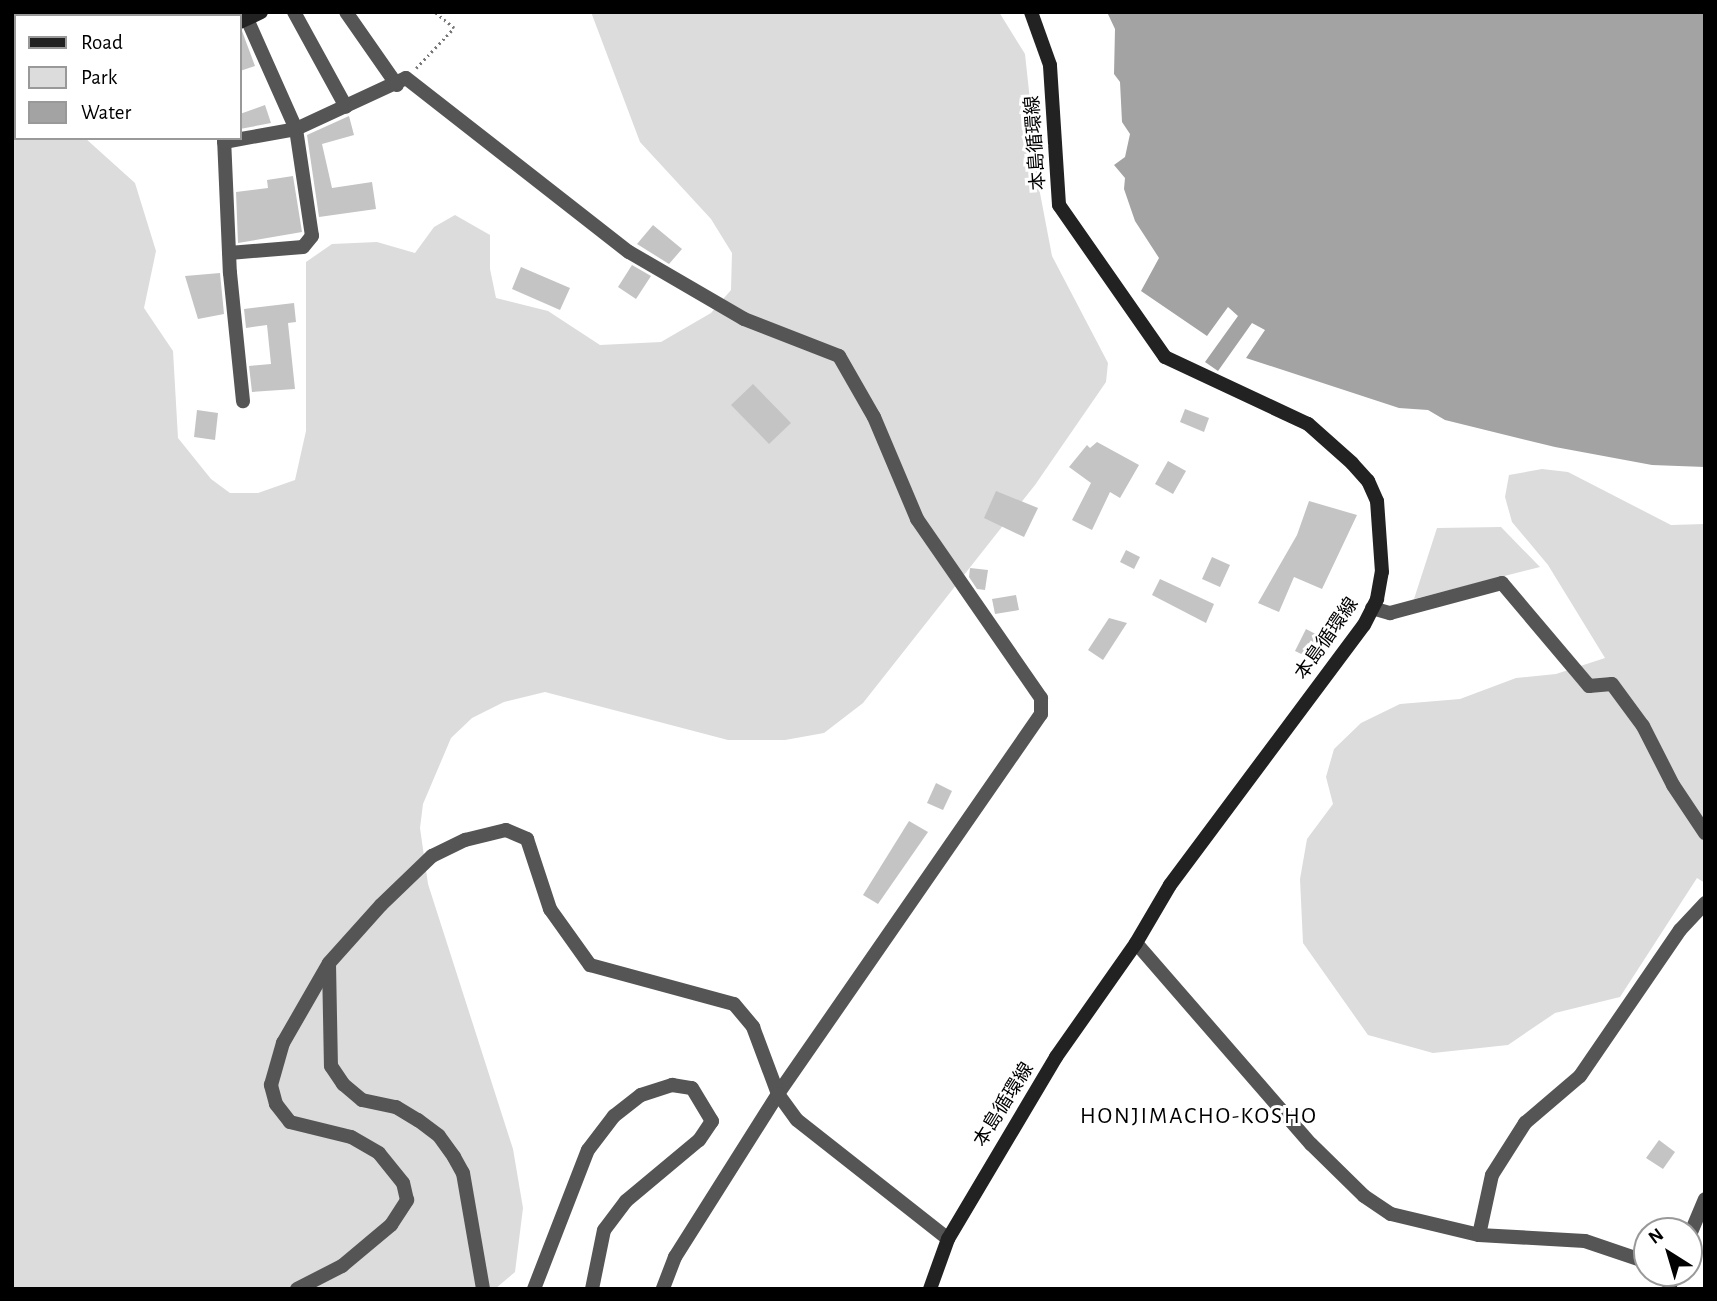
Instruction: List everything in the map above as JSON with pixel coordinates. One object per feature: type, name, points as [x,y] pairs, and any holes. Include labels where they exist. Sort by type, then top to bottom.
[{"type":"main road","points":[[243,20],[261,12]]},
{"type":"main road","name":"本島循環線","points":[[930,1289],[948,1239],[1056,1057],[1136,943],[1177,875],[1277,736],[1337,664],[1372,608],[1382,572],[1382,535],[1368,481],[1308,424],[1165,357],[1059,205],[1050,65],[1031,12]]},
{"type":"street","points":[[294,12],[346,107]]},
{"type":"street","points":[[346,12],[401,81],[629,251],[744,319],[839,356],[874,417],[917,519],[1041,698],[1041,714],[778,1094],[674,1257],[663,1289]]},
{"type":"street","points":[[229,253],[303,247],[312,236],[296,129],[243,20]]},
{"type":"street","points":[[242,137],[296,129],[401,81]]},
{"type":"street","points":[[224,140],[229,253],[243,401]]},
{"type":"street","points":[[1372,608],[1390,613],[1502,583],[1589,686],[1612,684],[1643,726],[1673,785],[1705,833]]},
{"type":"street","points":[[297,1289],[342,1266],[391,1225],[407,1200],[403,1183],[379,1153],[351,1137],[290,1122],[276,1104],[271,1084],[283,1043],[330,963],[432,856],[466,840],[506,830],[527,839],[550,909],[590,965],[734,1004],[753,1027],[778,1094],[797,1120],[824,1144],[948,1239]]},
{"type":"street","points":[[1479,1235],[1492,1175],[1525,1123],[1580,1076],[1681,930],[1705,904]]},
{"type":"street","points":[[1136,943],[1311,1144],[1364,1196],[1391,1214],[1479,1235],[1584,1241],[1633,1257]]},
{"type":"street","points":[[330,963],[331,1066],[343,1084],[362,1100],[396,1107],[418,1120],[439,1136],[454,1157],[463,1173],[483,1289]]},
{"type":"street","points":[[534,1289],[588,1150],[608,1124],[641,1096],[671,1084],[692,1088],[712,1121],[699,1140],[626,1201],[604,1230],[592,1289]]},
{"type":"street","points":[[1697,1217],[1705,1199]]},
{"type":"path","points":[[401,81],[454,28],[433,12]]},
{"type":"green space","points":[[591,12],[999,12],[1025,54],[1040,193],[1052,256],[1108,363],[1106,382],[1035,485],[863,703],[824,733],[785,740],[728,740],[545,692],[504,702],[472,718],[451,738],[423,804],[420,828],[428,884],[513,1149],[523,1208],[515,1272],[495,1289],[12,1289],[12,68],[14,140],[87,140],[135,183],[156,251],[144,308],[173,351],[178,438],[211,479],[230,493],[258,493],[295,480],[306,431],[306,262],[332,244],[377,242],[415,253],[434,227],[455,215],[490,235],[490,269],[496,298],[548,311],[600,345],[661,342],[711,313],[731,290],[732,253],[711,219],[640,142]]},
{"type":"green space","points":[[1542,469],[1568,472],[1671,525],[1705,524],[1705,883],[1697,878],[1620,997],[1555,1013],[1508,1045],[1433,1053],[1368,1035],[1303,943],[1300,879],[1307,839],[1333,804],[1326,777],[1334,749],[1361,723],[1400,704],[1460,699],[1516,678],[1556,674],[1605,658],[1548,565],[1512,522],[1505,497],[1509,475]]},
{"type":"green space","points":[[1501,527],[1540,567],[1414,599],[1437,528]]},
{"type":"water","points":[[29,12],[234,12],[134,14]]},
{"type":"water","points":[[1107,12],[1705,12],[1705,467],[1652,465],[1555,447],[1445,420],[1428,410],[1399,408],[1246,358],[1265,330],[1252,323],[1218,371],[1205,362],[1238,316],[1228,307],[1207,336],[1141,291],[1159,258],[1135,221],[1124,189],[1125,178],[1114,165],[1125,157],[1130,134],[1122,122],[1120,82],[1114,74],[1115,29]]},
{"type":"building","points":[[242,31],[255,66],[242,70]]},
{"type":"building","points":[[265,105],[271,123],[242,129],[242,113]]},
{"type":"building","points":[[349,116],[354,135],[322,144],[332,188],[372,182],[376,209],[319,217],[307,135]]},
{"type":"building","points":[[293,176],[302,232],[238,243],[236,192],[268,188],[267,180]]},
{"type":"building","points":[[653,225],[682,249],[669,264],[637,244]]},
{"type":"building","points":[[632,265],[651,276],[636,299],[618,287]]},
{"type":"building","points":[[521,267],[570,288],[560,310],[512,289]]},
{"type":"building","points":[[220,273],[224,314],[198,319],[185,276]]},
{"type":"building","points":[[294,303],[296,322],[288,323],[295,389],[252,392],[249,366],[271,364],[267,325],[246,328],[244,309]]},
{"type":"building","points":[[753,384],[791,423],[769,444],[731,405]]},
{"type":"building","points":[[1185,409],[1209,418],[1204,432],[1180,422]]},
{"type":"building","points":[[197,410],[218,413],[215,440],[194,437]]},
{"type":"building","points":[[1097,442],[1139,465],[1120,498],[1110,492],[1092,530],[1072,520],[1091,483],[1069,467],[1087,445],[1090,448]]},
{"type":"building","points":[[1168,461],[1186,471],[1173,494],[1155,484]]},
{"type":"building","points":[[996,491],[1038,508],[1024,537],[984,518]]},
{"type":"building","points":[[1309,501],[1357,515],[1322,589],[1294,577],[1279,612],[1258,603],[1297,535]]},
{"type":"building","points":[[1126,550],[1140,557],[1134,569],[1120,562]]},
{"type":"building","points":[[1212,557],[1230,565],[1220,587],[1202,579]]},
{"type":"building","points":[[970,568],[988,570],[985,590],[977,589],[969,577]]},
{"type":"building","points":[[1160,579],[1214,604],[1206,623],[1152,595]]},
{"type":"building","points":[[1016,595],[1019,610],[995,614],[992,599]]},
{"type":"building","points":[[1109,618],[1127,623],[1103,660],[1088,650]]},
{"type":"building","points":[[1306,629],[1325,639],[1314,660],[1295,651]]},
{"type":"building","points":[[936,783],[952,791],[943,810],[927,803]]},
{"type":"building","points":[[909,821],[928,832],[878,904],[863,895]]},
{"type":"building","points":[[1659,1140],[1675,1152],[1663,1169],[1646,1158]]},
{"type":"district","name":"HONJIMACHO-KOSHO","points":[[1199,1117]]}]
